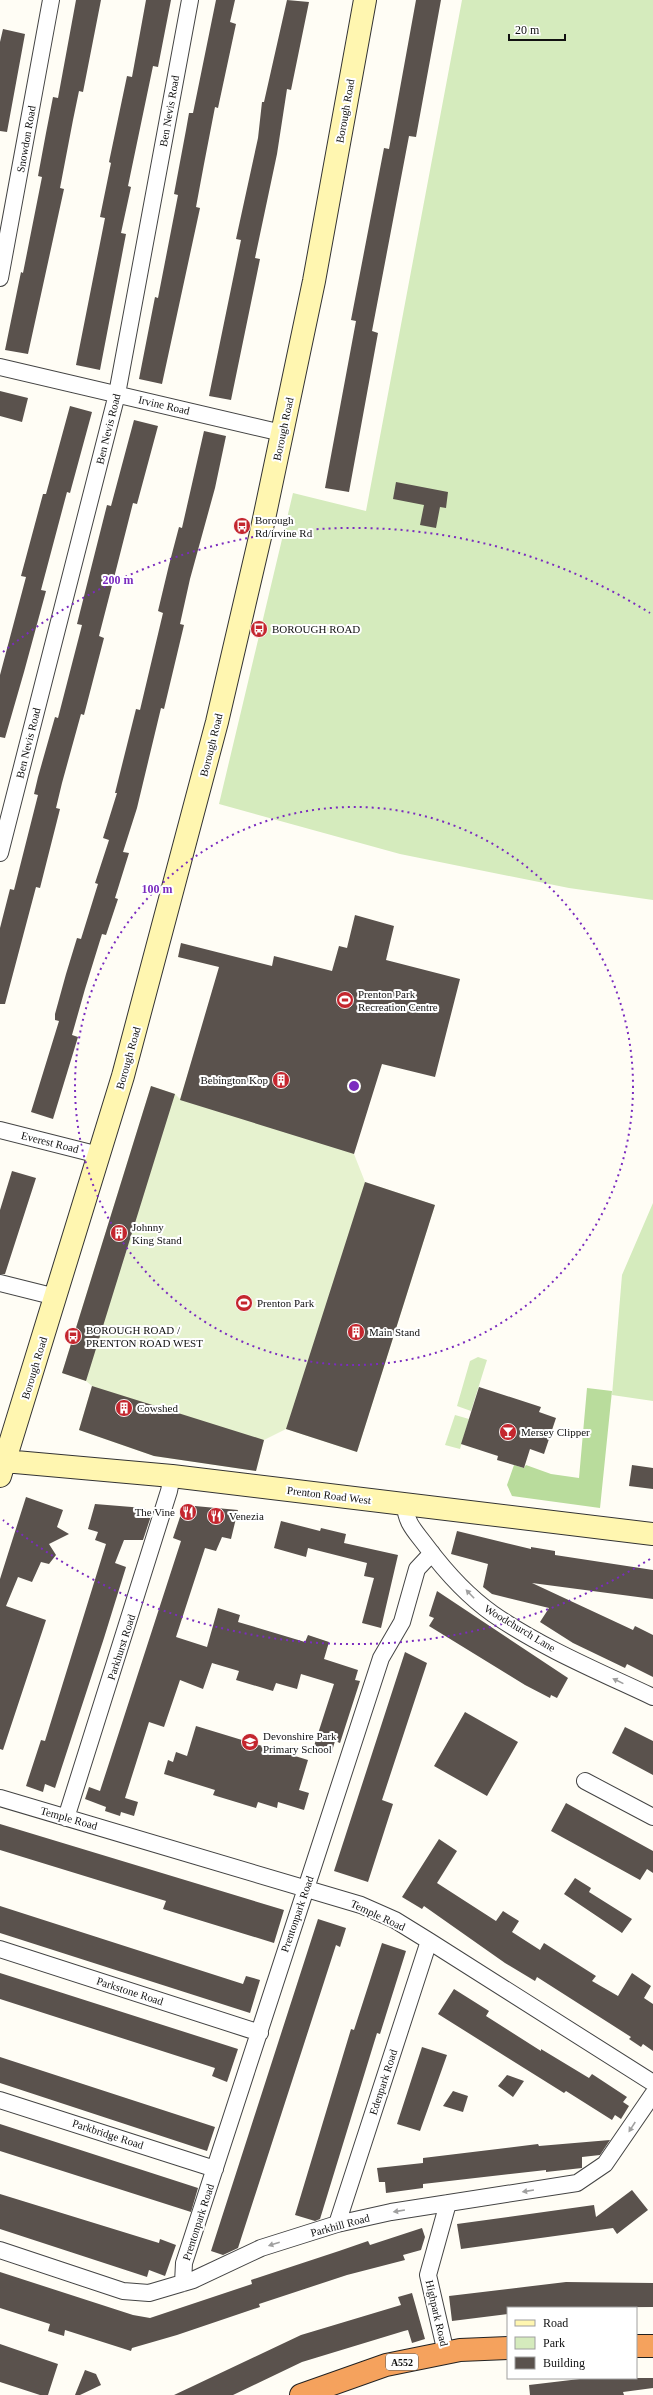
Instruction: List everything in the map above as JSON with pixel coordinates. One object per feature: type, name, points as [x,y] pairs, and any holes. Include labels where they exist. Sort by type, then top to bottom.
[{"type":"highway","points":[[637,2346],[653,2346]]},
{"type":"highway","name":"A552","points":[[301,2395],[386,2365],[446,2353],[507,2348]]},
{"type":"street","name":"Snowdon Road","points":[[0,278],[51,0]]},
{"type":"street","name":"Ben Nevis Road","points":[[0,853],[117,394],[190,0]]},
{"type":"street","name":"Borough Road","points":[[2,1466],[56,1296],[127,1061],[196,805],[259,541],[314,281],[365,0]]},
{"type":"street","name":"Irvine Road","points":[[0,367],[282,433]]},
{"type":"street","name":"Everest Road","points":[[0,1130],[99,1155]]},
{"type":"street","points":[[0,1283],[56,1296]]},
{"type":"street","name":"Prenton Road West","points":[[2,1466],[172,1476],[653,1534]]},
{"type":"street","name":"Parkhurst Road","points":[[66,1818],[170,1491],[172,1476]]},
{"type":"street","name":"Woodchurch Lane","points":[[406,1505],[406,1518],[432,1553],[473,1598],[494,1614],[536,1640],[653,1697]]},
{"type":"street","name":"Prentonpark Road","points":[[183,2284],[184,2263],[381,1658],[402,1622],[417,1569],[432,1553]]},
{"type":"street","points":[[585,1781],[653,1817]]},
{"type":"street","name":"Temple Road","points":[[0,1798],[361,1904],[395,1920],[653,2084]]},
{"type":"street","name":"Edenpark Road","points":[[337,2224],[429,1941]]},
{"type":"street","name":"Parkstone Road","points":[[0,1949],[260,2033]]},
{"type":"street","name":"Parkhill Road","points":[[0,2250],[123,2291],[149,2293],[183,2284],[261,2248],[337,2224],[391,2212],[577,2183],[605,2164],[653,2094]]},
{"type":"street","name":"Parkbridge Road","points":[[0,2100],[215,2169]]},
{"type":"street","name":"Highpark Road","points":[[446,2353],[428,2275],[448,2203]]},
{"type":"green space","points":[[462,0],[653,0],[653,900],[569,888],[400,854],[219,804],[293,493],[366,511]]},
{"type":"green space","name":"Prenton Park","points":[[209,1005],[354,1154],[365,1182],[435,1205],[357,1452],[286,1429],[264,1440],[256,1471],[154,1456],[79,1430],[92,1386],[86,1381],[62,1373],[151,1086],[175,1094],[180,1099]]},
{"type":"green space","points":[[653,1203],[653,1401],[612,1395],[622,1275]]},
{"type":"green space","points":[[478,1357],[487,1360],[471,1411],[457,1406],[470,1361]]},
{"type":"green space","points":[[587,1388],[612,1391],[600,1508],[512,1496],[507,1485],[514,1465],[524,1468],[526,1465],[551,1474],[579,1478]]},
{"type":"green space","points":[[455,1415],[469,1419],[460,1449],[445,1445]]},
{"type":"building","points":[[76,0],[101,0],[83,92],[79,91],[73,120],[60,188],[64,189],[28,354],[5,350],[21,272],[23,273],[42,177],[38,176],[53,97],[58,98]]},
{"type":"building","points":[[146,0],[171,0],[158,67],[153,66],[128,186],[131,187],[121,233],[126,234],[100,370],[76,365],[105,218],[100,217],[111,163],[109,162],[127,76],[132,77]]},
{"type":"building","points":[[216,0],[235,0],[230,22],[236,24],[218,108],[215,107],[196,207],[200,208],[162,384],[139,379],[155,297],[158,298],[178,195],[174,194],[189,113],[193,113]]},
{"type":"building","points":[[287,0],[309,2],[291,90],[287,89],[277,154],[255,258],[260,259],[231,400],[209,396],[241,240],[236,239],[258,138],[262,102],[264,102]]},
{"type":"building","points":[[416,0],[441,0],[416,137],[409,136],[372,331],[378,333],[349,492],[325,488],[356,321],[351,320],[384,148],[389,149]]},
{"type":"building","points":[[3,29],[25,34],[7,132],[0,131],[0,42]]},
{"type":"building","points":[[0,391],[28,398],[22,422],[0,416]]},
{"type":"building","points":[[70,406],[92,412],[70,493],[67,492],[41,590],[46,591],[24,672],[5,738],[0,737],[0,675],[26,577],[21,576],[43,494],[46,494]]},
{"type":"building","points":[[134,420],[158,426],[137,504],[133,503],[99,636],[104,638],[84,715],[81,714],[62,783],[56,808],[60,809],[40,888],[36,887],[5,1004],[0,1004],[0,928],[10,889],[14,890],[38,795],[34,794],[38,777],[55,717],[58,718],[82,625],[77,624],[107,505],[111,506]]},
{"type":"building","points":[[204,431],[226,436],[215,488],[190,579],[180,624],[184,625],[164,709],[161,708],[137,808],[123,852],[129,853],[115,898],[118,899],[106,935],[102,934],[85,989],[72,1035],[78,1037],[53,1119],[31,1112],[59,1021],[55,1020],[55,1014],[66,974],[77,938],[81,939],[98,884],[95,883],[109,840],[103,838],[117,793],[115,793],[136,709],[140,710],[163,613],[158,611],[179,527],[182,528]]},
{"type":"building","points":[[396,482],[448,492],[446,508],[440,507],[436,528],[420,525],[424,505],[393,499]]},
{"type":"building","points":[[355,915],[394,926],[386,960],[460,979],[435,1077],[382,1064],[354,1154],[180,1100],[219,967],[178,957],[181,943],[272,966],[274,956],[332,971],[339,946],[347,948]]},
{"type":"building","name":"Johnny King Stand","points":[[151,1086],[175,1094],[86,1381],[62,1373]]},
{"type":"building","points":[[12,1171],[36,1178],[5,1274],[0,1274],[0,1210]]},
{"type":"building","name":"Main Stand","points":[[365,1182],[435,1205],[357,1452],[286,1429]]},
{"type":"building","name":"Cowshed","points":[[92,1386],[264,1440],[256,1471],[154,1456],[79,1430]]},
{"type":"building","name":"Mersey Clipper","points":[[479,1387],[541,1407],[539,1412],[556,1418],[544,1454],[530,1449],[524,1468],[497,1460],[498,1456],[461,1444]]},
{"type":"building","points":[[632,1465],[653,1468],[653,1489],[629,1486]]},
{"type":"building","points":[[26,1497],[63,1510],[57,1527],[69,1534],[49,1544],[56,1555],[49,1564],[41,1562],[32,1582],[18,1577],[6,1606],[46,1620],[3,1750],[0,1749],[0,1579]]},
{"type":"building","points":[[95,1504],[144,1508],[151,1516],[143,1540],[124,1540],[115,1563],[126,1567],[104,1638],[55,1788],[45,1784],[43,1792],[26,1786],[41,1740],[45,1741],[106,1544],[95,1540],[98,1532],[88,1529]]},
{"type":"building","points":[[184,1505],[238,1510],[231,1539],[222,1537],[216,1551],[205,1548],[176,1637],[207,1647],[218,1608],[240,1615],[238,1622],[305,1642],[308,1635],[329,1642],[324,1659],[358,1670],[355,1680],[360,1681],[340,1743],[335,1741],[332,1751],[314,1746],[334,1684],[301,1674],[297,1689],[276,1683],[273,1691],[236,1680],[239,1671],[212,1663],[203,1689],[180,1680],[164,1727],[149,1722],[125,1798],[138,1802],[134,1816],[121,1812],[120,1816],[105,1811],[106,1807],[85,1799],[89,1787],[100,1791],[181,1541],[173,1538]]},
{"type":"building","points":[[281,1521],[320,1531],[321,1528],[346,1534],[344,1543],[398,1555],[381,1628],[362,1623],[374,1578],[364,1576],[367,1563],[308,1548],[306,1557],[274,1548]]},
{"type":"building","points":[[457,1531],[531,1549],[531,1547],[555,1551],[555,1555],[653,1570],[653,1599],[532,1583],[633,1630],[635,1626],[653,1635],[653,1677],[627,1664],[625,1668],[573,1643],[540,1622],[549,1608],[492,1594],[483,1587],[488,1564],[451,1554]]},
{"type":"building","points":[[437,1591],[568,1678],[557,1698],[551,1695],[550,1698],[525,1685],[429,1626],[434,1618],[429,1616]]},
{"type":"building","points":[[405,1652],[427,1663],[382,1800],[393,1804],[368,1882],[334,1871]]},
{"type":"building","points":[[465,1712],[518,1742],[487,1796],[434,1766]]},
{"type":"building","points":[[196,1726],[308,1760],[299,1790],[309,1793],[304,1810],[278,1802],[277,1808],[258,1802],[256,1808],[213,1795],[215,1790],[164,1774],[168,1760],[173,1762],[176,1752],[187,1756]]},
{"type":"building","points":[[625,1727],[653,1741],[653,1775],[612,1753]]},
{"type":"building","points":[[566,1803],[653,1851],[653,1873],[647,1869],[640,1880],[551,1831]]},
{"type":"building","points":[[0,1824],[284,1910],[274,1943],[163,1909],[166,1901],[0,1850]]},
{"type":"building","points":[[439,1839],[457,1851],[437,1883],[496,1921],[503,1911],[519,1921],[512,1932],[540,1950],[544,1943],[596,1976],[592,1981],[618,1996],[632,1973],[651,1986],[644,1998],[653,2004],[653,2051],[643,2044],[641,2047],[629,2039],[631,2037],[537,1977],[535,1981],[505,1963],[424,1906],[422,1909],[402,1897]]},
{"type":"building","points":[[575,1878],[591,1888],[589,1892],[632,1919],[622,1933],[564,1894]]},
{"type":"building","points":[[0,1906],[243,1984],[246,1976],[260,1980],[250,2013],[0,1933]]},
{"type":"building","points":[[318,1919],[346,1928],[340,1947],[336,1945],[238,2248],[223,2255],[211,2251]]},
{"type":"building","points":[[382,1943],[406,1951],[380,2034],[377,2033],[320,2219],[315,2221],[295,2215],[351,2029],[354,2030]]},
{"type":"building","points":[[0,1973],[238,2049],[227,2082],[212,2076],[215,2068],[0,1999]]},
{"type":"building","points":[[454,1989],[489,2011],[486,2016],[541,2051],[541,2049],[589,2078],[592,2074],[627,2097],[623,2102],[629,2106],[621,2119],[615,2115],[612,2120],[566,2091],[564,2093],[438,2014]]},
{"type":"building","points":[[422,2047],[447,2055],[420,2131],[397,2124]]},
{"type":"building","points":[[0,2057],[215,2127],[207,2151],[0,2083]]},
{"type":"building","points":[[507,2075],[524,2081],[513,2097],[498,2086]]},
{"type":"building","points":[[453,2091],[468,2096],[463,2112],[443,2106]]},
{"type":"building","points":[[0,2124],[198,2188],[191,2212],[0,2151]]},
{"type":"building","points":[[610,2140],[600,2155],[582,2157],[582,2168],[546,2172],[546,2170],[423,2184],[423,2188],[386,2193],[385,2182],[379,2182],[377,2168],[423,2163],[423,2158],[538,2144],[539,2146]]},
{"type":"building","points":[[632,2190],[648,2210],[617,2234],[613,2228],[461,2249],[457,2224],[594,2205],[596,2217]]},
{"type":"building","points":[[0,2194],[159,2243],[160,2239],[176,2245],[165,2276],[149,2270],[147,2277],[0,2229]]},
{"type":"building","points":[[422,2228],[425,2237],[421,2250],[403,2255],[405,2260],[347,2275],[259,2304],[260,2307],[177,2335],[132,2348],[131,2351],[65,2330],[64,2336],[48,2331],[50,2324],[0,2308],[0,2272],[133,2315],[150,2318],[252,2284],[251,2280],[368,2241],[370,2245]]},
{"type":"building","points":[[566,2282],[653,2283],[653,2307],[507,2307],[507,2314],[452,2321],[449,2296]]},
{"type":"building","points":[[412,2293],[425,2339],[412,2343],[408,2330],[404,2331],[302,2362],[233,2395],[174,2395],[301,2335],[401,2305],[398,2297]]},
{"type":"building","points":[[0,2344],[58,2364],[48,2395],[40,2395],[0,2382]]},
{"type":"building","points":[[85,2370],[96,2374],[101,2385],[80,2395],[75,2395]]},
{"type":"building","points":[[653,2378],[653,2388],[623,2392],[624,2395],[530,2395],[529,2385],[580,2379]]},
{"type":"place","name":"Borough Rd/irvine Rd","points":[[242,526]]},
{"type":"place","name":"BOROUGH ROAD","points":[[259,629]]},
{"type":"place","name":"Prenton Park Recreation Centre","points":[[345,1000]]},
{"type":"place","name":"Bebington Kop","points":[[281,1080]]},
{"type":"place","name":"Johnny King Stand","points":[[119,1233]]},
{"type":"place","name":"Prenton Park","points":[[244,1303]]},
{"type":"place","name":"Main Stand","points":[[356,1332]]},
{"type":"place","name":"BOROUGH ROAD / PRENTON ROAD WEST","points":[[73,1336]]},
{"type":"place","name":"Cowshed","points":[[124,1408]]},
{"type":"place","name":"Mersey Clipper","points":[[508,1432]]},
{"type":"place","name":"The Vine","points":[[188,1512]]},
{"type":"place","name":"Venezia","points":[[216,1516]]},
{"type":"place","name":"Devonshire Park Primary School","points":[[250,1742]]}]
